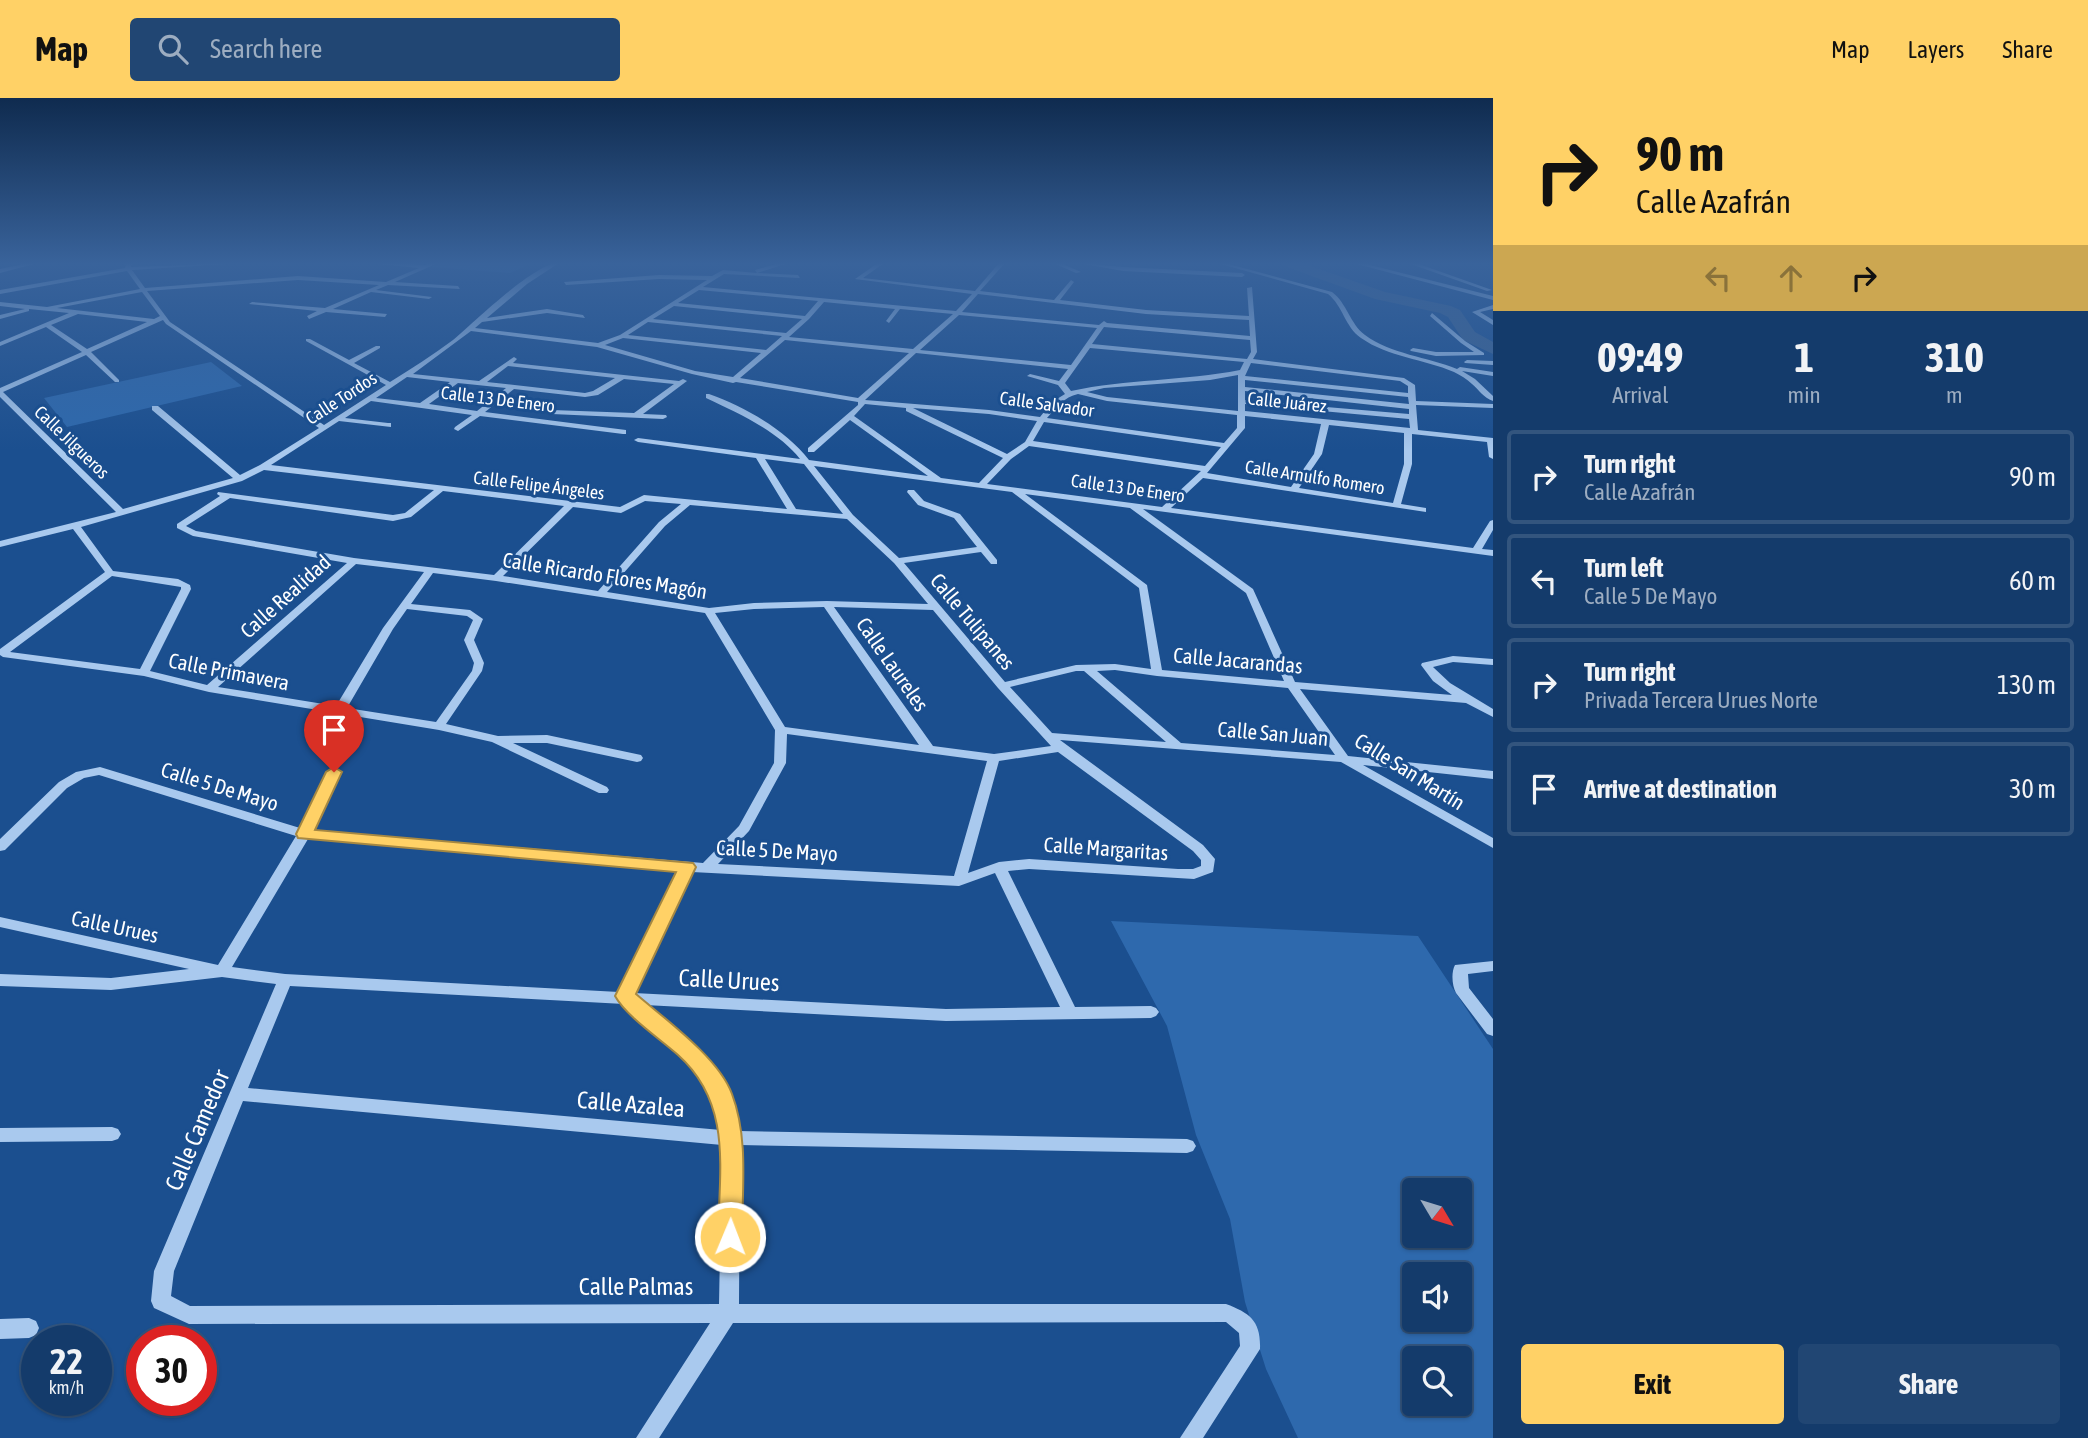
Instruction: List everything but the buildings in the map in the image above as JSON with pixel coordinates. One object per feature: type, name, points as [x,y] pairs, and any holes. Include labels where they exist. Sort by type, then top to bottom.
[{"type":"street","points":[[0,344],[46,326]]},
{"type":"street","points":[[48,326],[87,352],[117,380]]},
{"type":"street","points":[[0,392],[146,326]]},
{"type":"street","points":[[174,326],[324,428]]},
{"type":"street","name":"Calle Tordos","points":[[0,544],[75,526],[239,479],[263,467],[370,399],[444,349],[471,326]]},
{"type":"street","points":[[598,345],[622,336],[638,326]]},
{"type":"street","points":[[692,326],[1072,367]]},
{"type":"street","points":[[733,381],[799,326]]},
{"type":"street","points":[[808,455],[850,417],[861,401],[944,326]]},
{"type":"street","points":[[1024,330],[1028,326]]},
{"type":"street","points":[[1097,326],[1253,338]]},
{"type":"street","points":[[1062,384],[1102,326]]},
{"type":"street","points":[[1165,509],[1204,472],[1241,428],[1243,375],[1254,352],[1252,326]]},
{"type":"street","points":[[1354,326],[1359,334],[1370,340],[1469,377],[1481,393],[1493,399]]},
{"type":"street","points":[[1370,340],[1426,353],[1482,354],[1444,326]]},
{"type":"street","name":"Calle Salvador","points":[[467,329],[598,345],[694,373],[861,401],[1042,419],[1227,446]]},
{"type":"street","points":[[622,336],[767,352]]},
{"type":"street","points":[[308,340],[390,385]]},
{"type":"street","points":[[1089,346],[1250,360],[1410,382],[1413,417],[1408,464],[1396,506]]},
{"type":"street","points":[[349,363],[378,347]]},
{"type":"street","points":[[481,383],[517,356]]},
{"type":"street","points":[[1411,356],[1493,363]]},
{"type":"street","points":[[507,364],[680,383]]},
{"type":"street","points":[[1442,367],[1493,374]]},
{"type":"street","points":[[635,416],[694,373]]},
{"type":"street","points":[[405,374],[571,394],[591,394],[622,377]]},
{"type":"street","points":[[981,485],[1008,457],[1028,443],[1042,419],[1055,404],[1069,394],[1104,386],[1243,375],[1412,402]]},
{"type":"street","points":[[1030,376],[1062,384],[1069,394]]},
{"type":"street","points":[[423,405],[458,380]]},
{"type":"street","points":[[458,429],[514,386]]},
{"type":"street","points":[[1243,389],[1493,406]]},
{"type":"street","name":"Calle Jilgueros","points":[[0,392],[122,513]]},
{"type":"street","name":"Calle Juárez","points":[[1078,392],[1107,399],[1492,440]]},
{"type":"street","points":[[542,420],[571,394]]},
{"type":"street","name":"Calle Tulipanes","points":[[709,396],[760,422],[808,455],[850,517],[897,561],[1002,686],[1048,736],[1060,748],[1198,848],[1208,859],[1208,869]]},
{"type":"street","name":"Calle 13 De Enero","points":[[370,399],[482,411],[623,432]]},
{"type":"street","points":[[1242,402],[1413,417]]},
{"type":"street","points":[[903,406],[1008,457]]},
{"type":"street","points":[[155,408],[239,479]]},
{"type":"street","points":[[552,412],[663,417]]},
{"type":"street","points":[[850,417],[940,480]]},
{"type":"street","points":[[338,419],[388,425]]},
{"type":"street","points":[[1293,490],[1318,454],[1326,422]]},
{"type":"street","name":"Calle 13 De Enero","points":[[638,440],[759,456],[808,455],[940,480],[1493,553]]},
{"type":"street","points":[[1492,440],[1493,457]]},
{"type":"street","name":"Calle Arnulfo Romero","points":[[1028,443],[1423,510]]},
{"type":"street","points":[[759,456],[792,510]]},
{"type":"street","name":"Calle Felipe Ángeles","points":[[263,467],[621,510],[640,498],[850,517]]},
{"type":"street","name":"Calle Tordos","points":[[200,490],[227,496],[402,518],[441,489]]},
{"type":"street","points":[[1013,489],[1144,587],[1157,673]]},
{"type":"street","points":[[911,492],[921,503],[957,516],[994,562]]},
{"type":"street","name":"Calle Ricardo Flores Magón","points":[[227,496],[180,526],[193,533],[354,561],[496,578],[709,611],[754,606],[827,604],[935,607]]},
{"type":"street","points":[[600,594],[662,524],[687,502]]},
{"type":"street","name":"Calle San Martín","points":[[1130,504],[1251,591],[1291,684],[1344,759],[1493,844]]},
{"type":"street","points":[[496,578],[571,505]]},
{"type":"street","points":[[1476,551],[1493,523]]},
{"type":"street","points":[[75,526],[110,573],[185,585],[186,589],[144,673]]},
{"type":"street","points":[[897,561],[981,549]]},
{"type":"street","name":"Calle Realidad","points":[[209,689],[354,561]]},
{"type":"street","points":[[339,711],[388,628],[431,569]]},
{"type":"street","name":"Calle Primavera","points":[[110,573],[3,652],[144,673],[209,689],[439,726],[496,739],[603,790]]},
{"type":"street","name":"Calle Laureles","points":[[827,604],[928,747]]},
{"type":"street","points":[[404,606],[470,613],[478,619],[469,640],[479,663],[477,671],[439,726]]},
{"type":"street","points":[[707,867],[744,828],[780,763],[781,730],[709,611]]},
{"type":"street","points":[[1493,662],[1453,659],[1426,665],[1429,672],[1493,714]]},
{"type":"street","name":"Calle Jacarandas","points":[[1002,686],[1076,668],[1115,667],[1157,673],[1472,700]]},
{"type":"street","points":[[1088,669],[1176,744]]},
{"type":"street","points":[[781,730],[928,747],[993,758],[1060,748]]},
{"type":"street","name":"Calle San Juan","points":[[1048,736],[1176,744],[1493,775]]},
{"type":"street","points":[[496,739],[547,739],[637,758]]},
{"type":"street","points":[[959,881],[993,758]]},
{"type":"street","name":"Calle 5 De Mayo","points":[[0,846],[63,785],[80,775],[100,771],[304,834],[687,867],[959,881],[999,867]]},
{"type":"street","points":[[222,971],[304,834],[334,772]]},
{"type":"street","name":"Calle Margaritas","points":[[999,867],[1029,864],[1195,874],[1208,869]]},
{"type":"street","points":[[647,1438],[729,1312],[731,1138],[721,1094],[695,1058],[625,996],[687,867]]},
{"type":"street","points":[[999,867],[1070,1012]]},
{"type":"street","name":"Calle Urues","points":[[0,922],[222,971],[285,980],[946,1015],[1151,1012]]},
{"type":"street","points":[[1493,966],[1461,969],[1461,989],[1493,1030]]},
{"type":"street","name":"Calle Urues","points":[[0,981],[111,985],[222,971]]},
{"type":"street","name":"Calle Camedor","points":[[161,1301],[164,1271],[285,980]]},
{"type":"street","name":"Calle Azalea","points":[[239,1094],[731,1138],[1187,1146]]},
{"type":"street","points":[[0,1135],[113,1134]]},
{"type":"street","name":"Calle Palmas","points":[[161,1301],[189,1315],[1226,1312],[1248,1326],[1251,1335],[1250,1349],[1191,1438]]},
{"type":"street","points":[[0,1329],[21,1328]]},
{"type":"shaded area","points":[[211,362],[242,386],[67,427],[44,398]]},
{"type":"shaded area","points":[[1111,921],[1418,936],[1493,1049],[1493,1438],[1298,1438],[1266,1369],[1245,1302],[1230,1219],[1196,1135],[1167,1026]]},
{"type":"waterway","points":[[1462,326],[1469,336],[1493,349]]},
{"type":"route","points":[[334,772],[304,834],[687,867],[625,996],[695,1058],[721,1094],[731,1138],[730,1237]]}]
